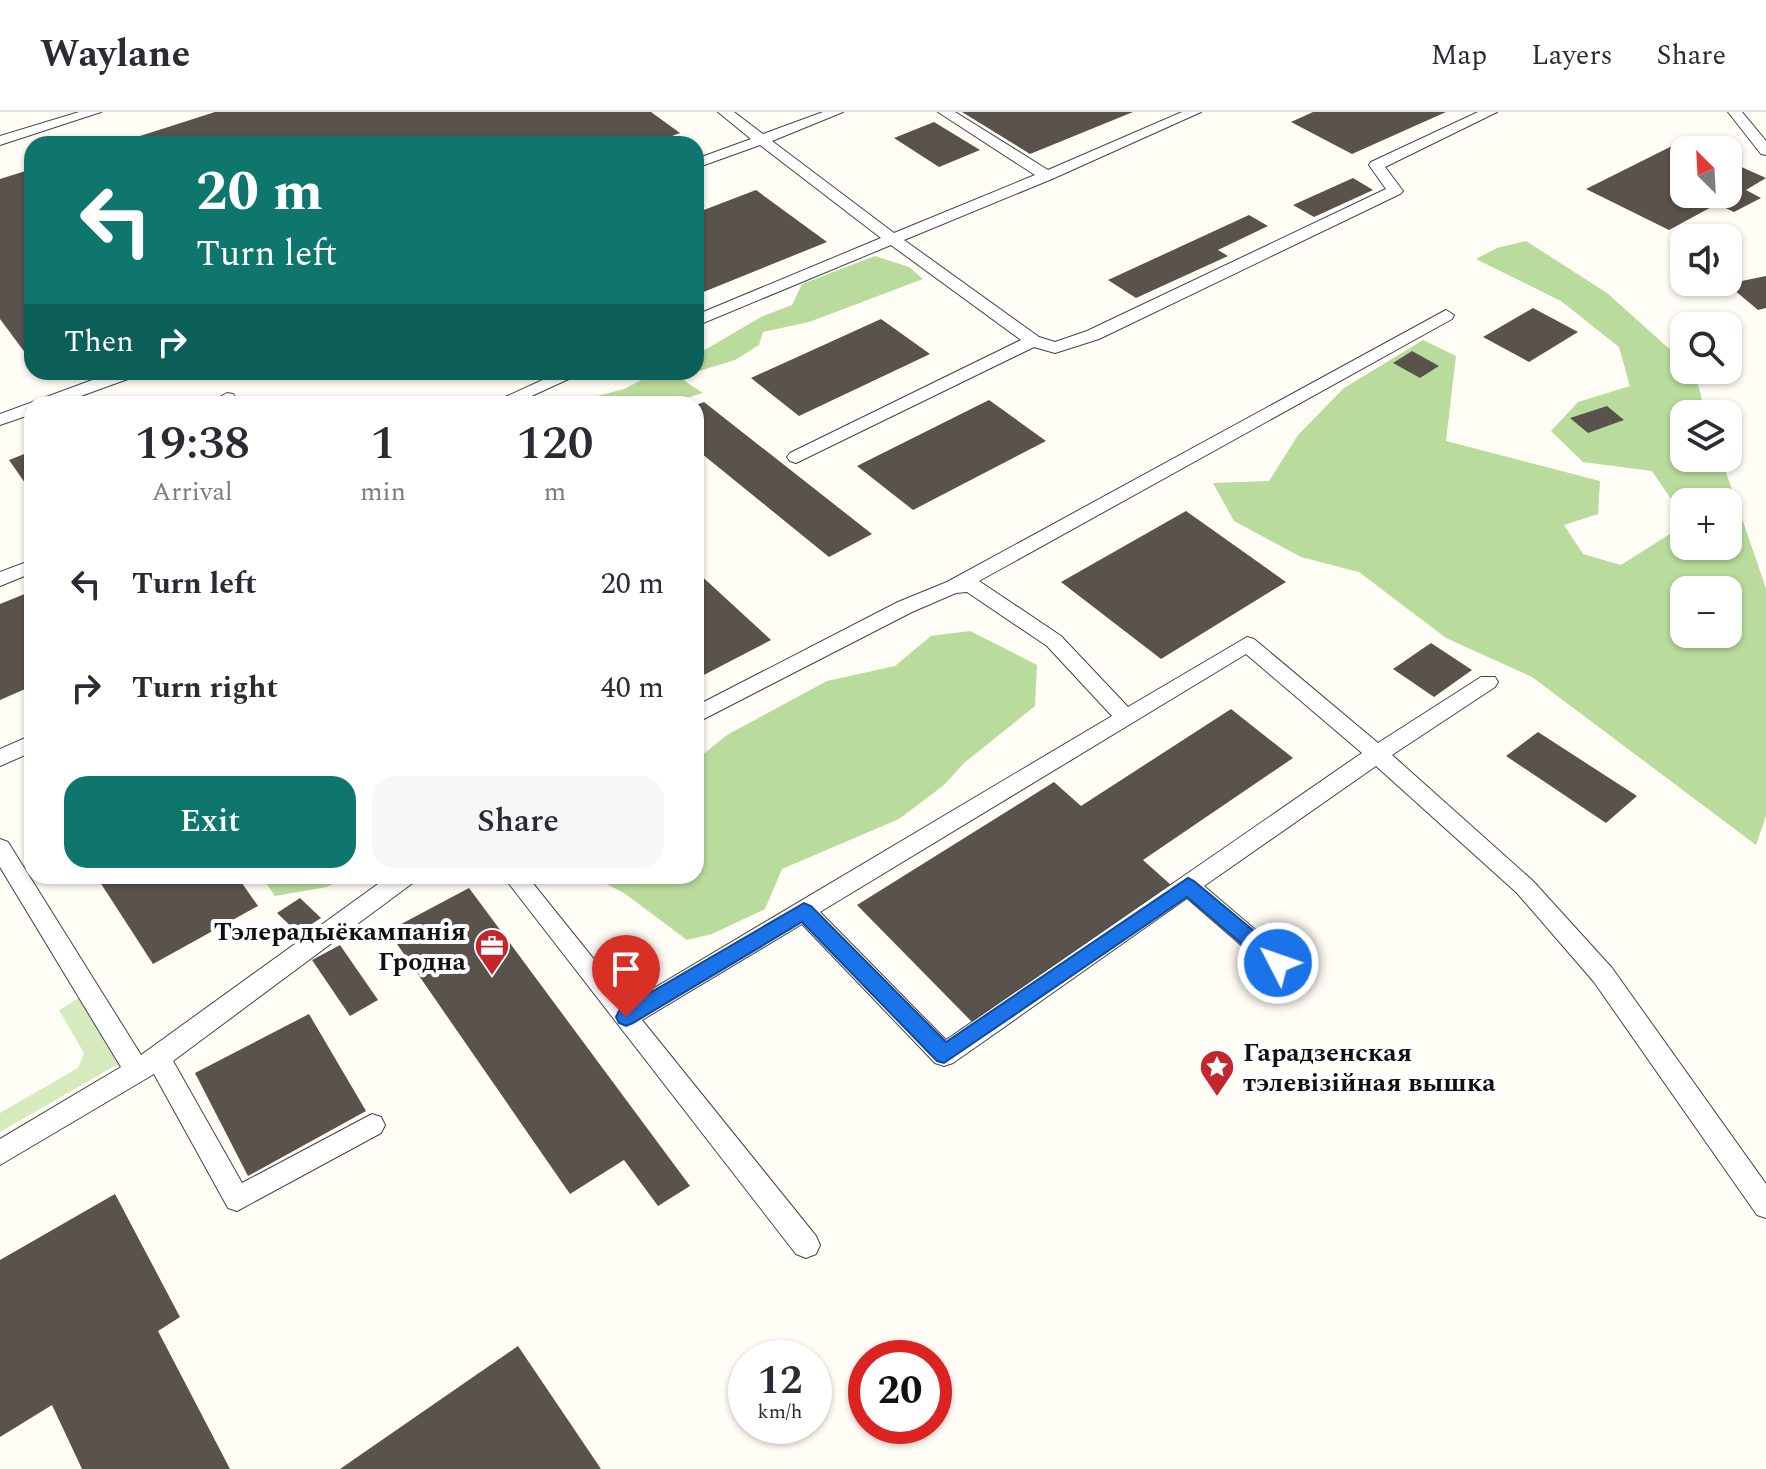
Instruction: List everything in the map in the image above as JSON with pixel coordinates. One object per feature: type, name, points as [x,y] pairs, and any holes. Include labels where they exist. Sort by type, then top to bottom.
[{"type":"lane","points":[[0,141],[94,112]]},
{"type":"lane","points":[[725,112],[1033,341],[1055,348],[1093,335],[1395,191],[1376,165],[1490,112]]},
{"type":"lane","points":[[704,161],[836,112]]},
{"type":"lane","points":[[945,112],[1047,176]]},
{"type":"lane","points":[[704,318],[1194,112]]},
{"type":"lane","points":[[1735,112],[1766,151]]},
{"type":"lane","points":[[704,711],[905,607],[953,587],[1446,315]]},
{"type":"lane","points":[[796,457],[1033,341]]},
{"type":"lane","points":[[65,396],[108,380]]},
{"type":"lane","points":[[518,396],[556,380]]},
{"type":"lane","points":[[0,420],[24,411]]},
{"type":"lane","points":[[0,579],[24,569]]},
{"type":"lane","points":[[953,587],[971,585],[1054,641],[1126,718]]},
{"type":"lane","points":[[626,1017],[1247,644],[1377,754],[1525,887],[1603,975],[1766,1206]]},
{"type":"lane","points":[[804,911],[944,1055],[1377,754],[1488,682]]},
{"type":"lane","points":[[0,758],[24,747]]},
{"type":"lane","points":[[0,848],[24,883]]},
{"type":"lane","points":[[24,884],[237,1199],[372,1125]]},
{"type":"lane","points":[[0,1153],[147,1064],[395,884]]},
{"type":"lane","points":[[520,884],[806,1245]]},
{"type":"lane","points":[[1188,886],[1278,963]]},
{"type":"green space","points":[[1526,241],[1607,293],[1670,349],[1670,384],[1698,384],[1702,400],[1670,400],[1670,472],[1726,472],[1731,488],[1670,488],[1670,497],[1652,471],[1583,462],[1551,431],[1578,402],[1630,386],[1619,347],[1561,301],[1476,259],[1497,248]]},
{"type":"green space","points":[[875,256],[909,267],[923,279],[809,322],[763,332],[759,345],[735,360],[704,370],[704,350],[761,317],[792,305],[802,284]]},
{"type":"green space","points":[[1423,340],[1456,356],[1446,441],[1600,481],[1598,514],[1564,525],[1583,554],[1621,565],[1670,534],[1670,560],[1742,560],[1742,519],[1766,588],[1766,816],[1756,845],[1532,677],[1446,638],[1359,572],[1301,557],[1234,521],[1213,483],[1269,481],[1298,435],[1344,388]]},
{"type":"green space","points":[[641,380],[683,380],[703,393],[693,396],[597,396],[624,389]]},
{"type":"green space","points":[[970,631],[1037,665],[1035,706],[964,763],[944,785],[899,819],[782,869],[765,909],[712,934],[687,940],[624,893],[607,884],[704,884],[704,754],[727,735],[827,681],[895,666],[931,636]]},
{"type":"green space","points":[[267,884],[333,884],[327,887],[275,896]]},
{"type":"green space","points":[[79,998],[118,1064],[0,1132],[0,1113],[78,1068],[84,1053],[59,1010]]},
{"type":"building","points":[[215,112],[651,112],[680,133],[672,136],[140,136]]},
{"type":"building","points":[[962,112],[1133,112],[1030,154]]},
{"type":"building","points":[[1313,112],[1446,112],[1352,154],[1291,122]]},
{"type":"building","points":[[934,122],[980,150],[939,167],[894,138]]},
{"type":"building","points":[[1670,147],[1670,208],[1710,208],[1680,224],[1670,224],[1669,230],[1586,189]]},
{"type":"building","points":[[1742,167],[1766,178],[1746,190],[1761,198],[1742,208]]},
{"type":"building","points":[[24,172],[24,351],[0,319],[0,179]]},
{"type":"building","points":[[1353,178],[1373,190],[1314,217],[1293,205]]},
{"type":"building","points":[[756,190],[827,242],[704,292],[704,210]]},
{"type":"building","points":[[1249,215],[1268,226],[1218,250],[1228,256],[1136,298],[1108,280]]},
{"type":"building","points":[[1766,276],[1766,308],[1758,310],[1741,296],[1742,281]]},
{"type":"building","points":[[1533,308],[1578,332],[1529,362],[1483,337]]},
{"type":"building","points":[[881,319],[930,354],[799,416],[751,378]]},
{"type":"building","points":[[1412,351],[1439,366],[1420,378],[1393,363]]},
{"type":"building","points":[[989,400],[1046,441],[913,510],[857,466]]},
{"type":"building","points":[[704,402],[872,534],[829,557],[704,455]]},
{"type":"building","points":[[1607,406],[1624,420],[1588,433],[1570,418]]},
{"type":"building","points":[[24,454],[24,482],[9,460]]},
{"type":"building","points":[[1186,511],[1286,582],[1161,659],[1061,582]]},
{"type":"building","points":[[704,578],[771,640],[704,675]]},
{"type":"building","points":[[24,594],[24,690],[0,700],[0,604]]},
{"type":"building","points":[[1431,643],[1472,670],[1434,697],[1393,669]]},
{"type":"building","points":[[1231,709],[1293,758],[1143,860],[1171,885],[972,1022],[857,905],[1054,782],[1081,806]]},
{"type":"building","points":[[1538,732],[1637,796],[1606,823],[1506,756]]},
{"type":"building","points":[[101,884],[243,884],[258,906],[153,964]]},
{"type":"building","points":[[469,888],[690,1186],[658,1206],[624,1160],[570,1194],[388,931]]},
{"type":"building","points":[[300,898],[321,918],[298,933],[277,913]]},
{"type":"building","points":[[340,945],[378,1000],[350,1016],[312,960]]},
{"type":"building","points":[[309,1014],[366,1111],[248,1176],[195,1073]]},
{"type":"building","points":[[115,1194],[180,1317],[158,1331],[230,1469],[82,1469],[52,1405],[0,1437],[0,1260]]},
{"type":"building","points":[[518,1346],[601,1469],[340,1469]]},
{"type":"place","name":"Тэлерадыёкампанія Гродна","points":[[492,977]]},
{"type":"place","name":"Гарадзенская тэлевізійная вышка","points":[[1217,1098]]},
{"type":"route","points":[[626,1017],[804,911],[944,1055],[1188,886],[1278,963]]}]
